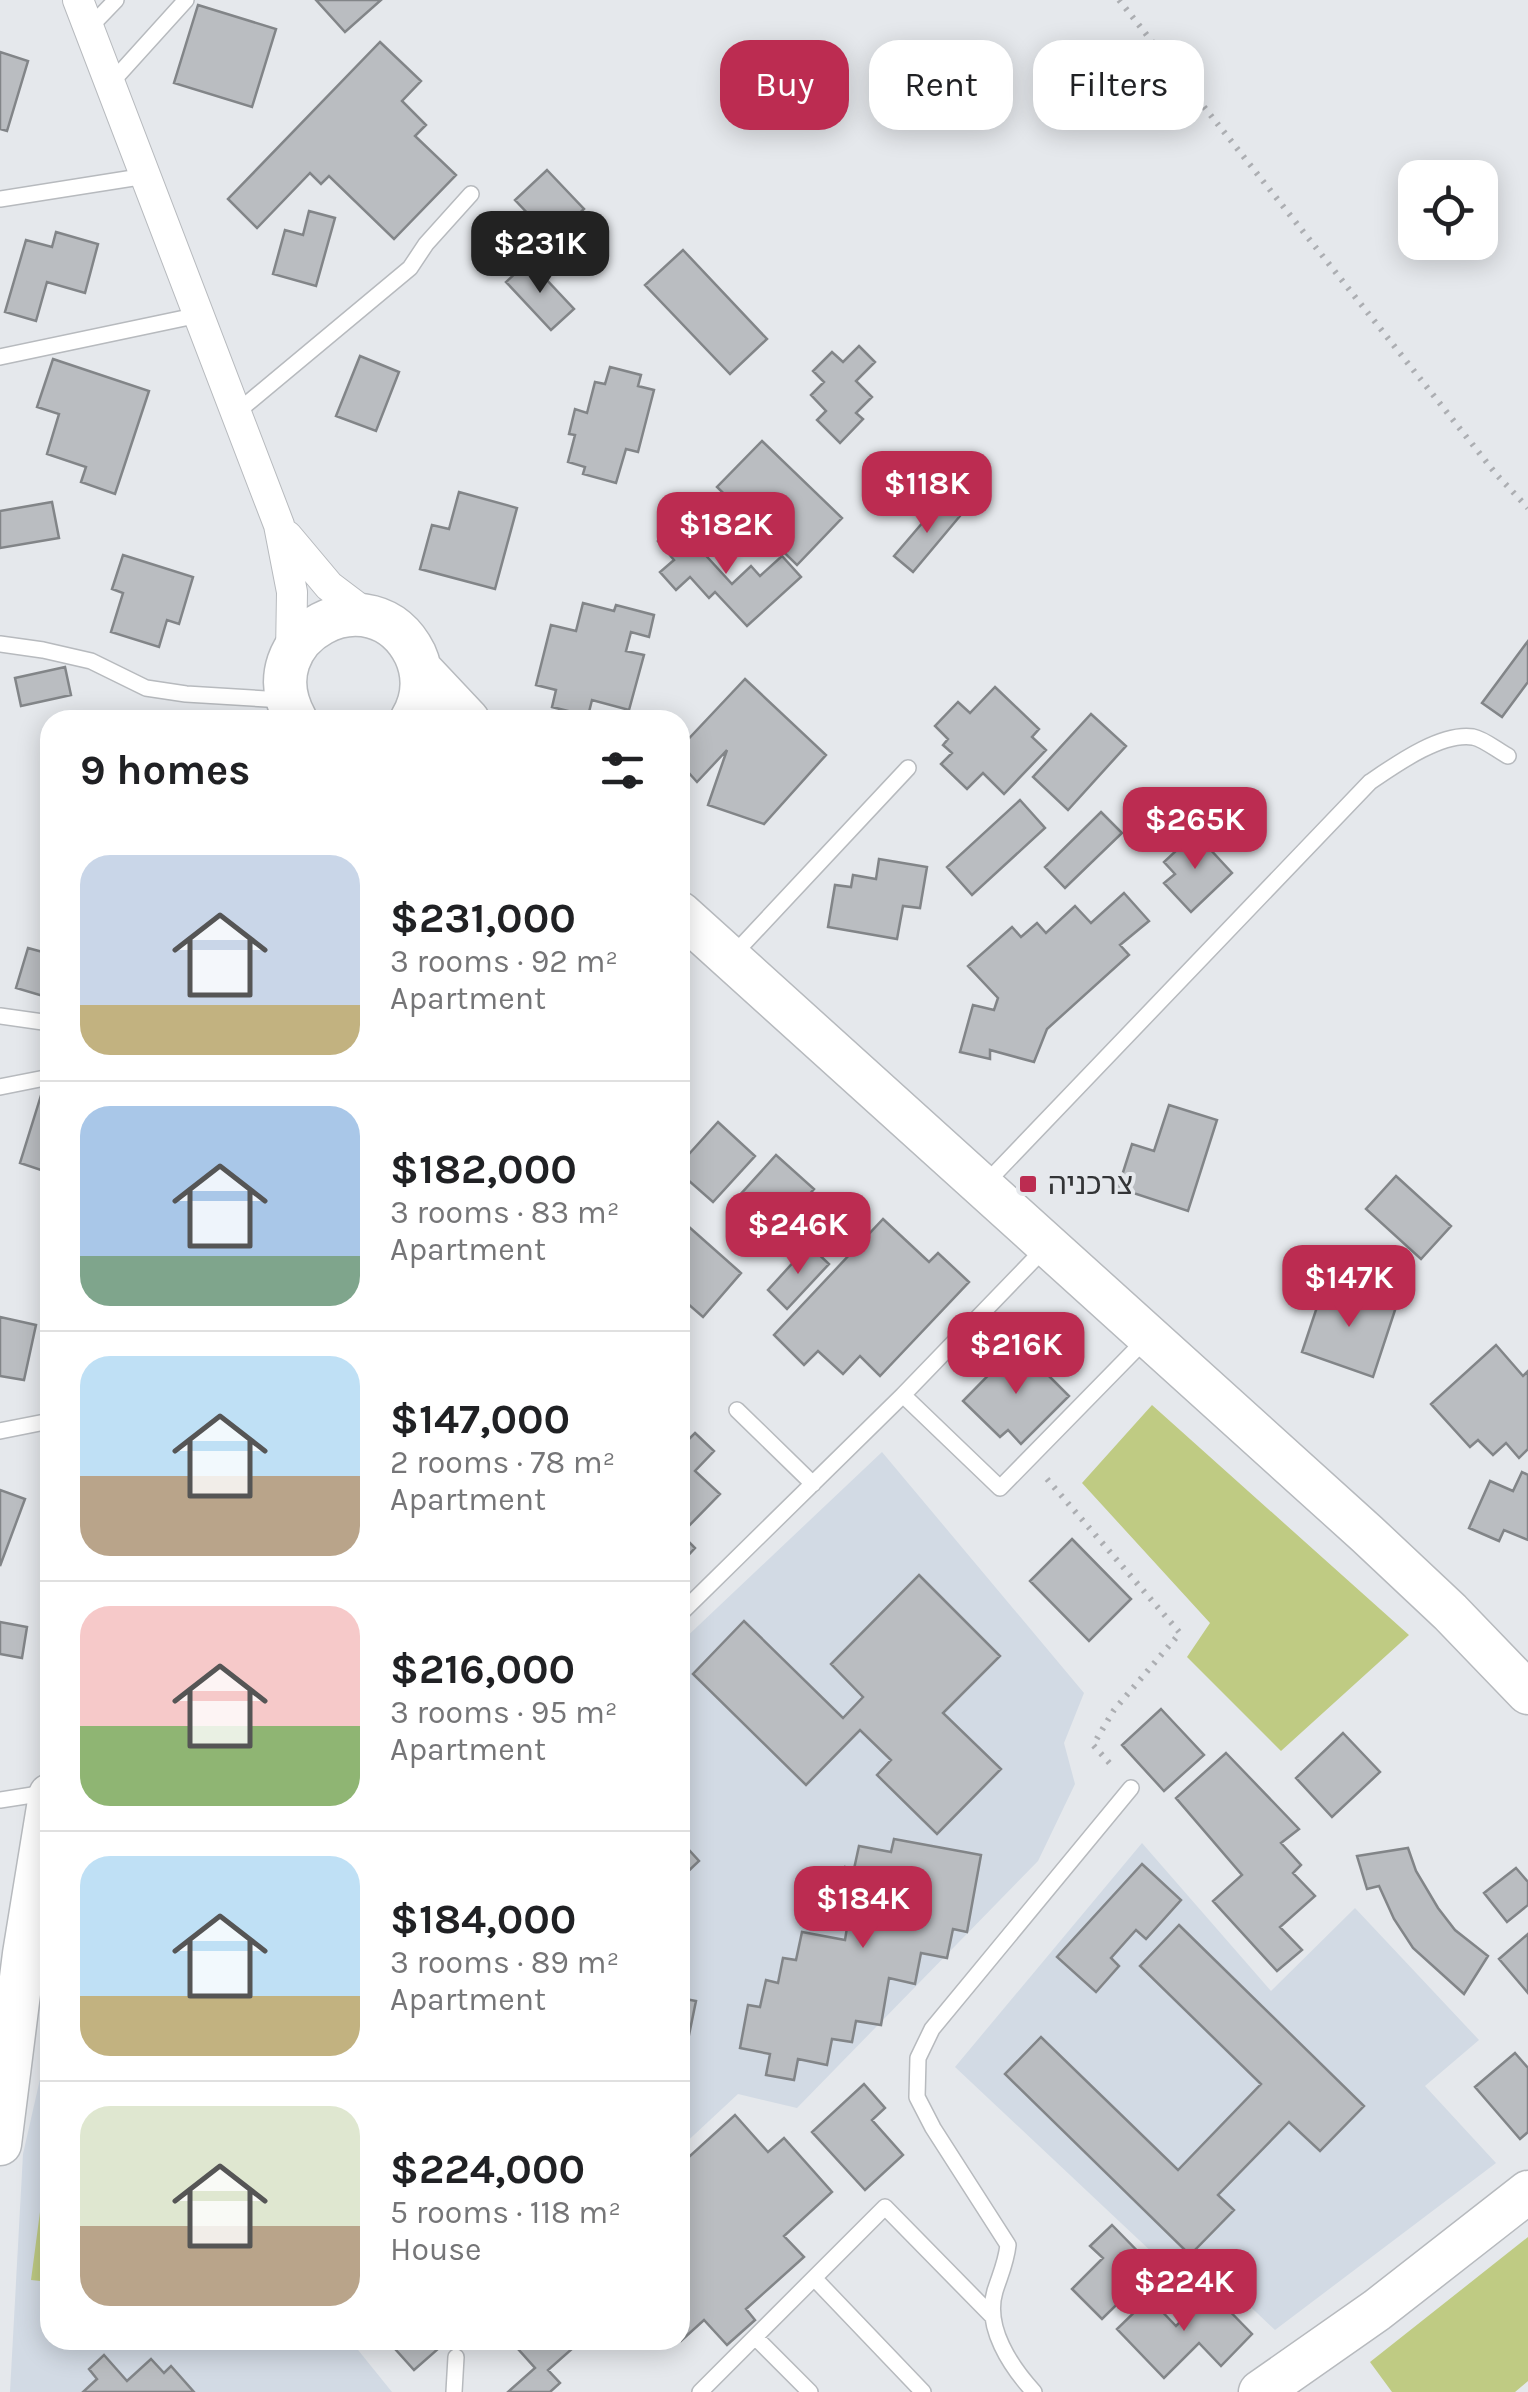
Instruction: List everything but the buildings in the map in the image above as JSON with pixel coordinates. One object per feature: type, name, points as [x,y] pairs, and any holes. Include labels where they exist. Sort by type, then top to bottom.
[{"type":"street","points":[[84,14],[279,524],[292,592],[292,654],[285,680],[290,710]]},
{"type":"street","points":[[279,524],[329,586],[370,617]]},
{"type":"street","points":[[292,654],[308,632],[331,618],[344,615],[382,621],[404,637],[420,669],[459,710]]},
{"type":"street","points":[[416,710],[420,700],[420,669]]},
{"type":"street","points":[[690,922],[1409,1572],[1528,1693]]},
{"type":"street","points":[[0,2144],[10,1984],[40,1842]]},
{"type":"street","points":[[1260,2392],[1377,2310],[1528,2192]]},
{"type":"lane","points":[[84,14],[116,0]]},
{"type":"lane","points":[[110,84],[186,0]]},
{"type":"lane","points":[[0,199],[146,176]]},
{"type":"lane","points":[[236,413],[410,268],[471,194]]},
{"type":"lane","points":[[0,357],[199,314]]},
{"type":"lane","points":[[0,644],[91,661],[146,688],[284,710]]},
{"type":"lane","points":[[983,1186],[1370,782],[1416,752],[1450,740],[1473,737],[1508,756]]},
{"type":"lane","points":[[730,958],[908,768]]},
{"type":"lane","points":[[0,1016],[40,1022]]},
{"type":"lane","points":[[0,1087],[40,1079]]},
{"type":"lane","points":[[690,1604],[903,1395],[1048,1245]]},
{"type":"lane","points":[[903,1395],[1000,1488],[1149,1336]]},
{"type":"lane","points":[[738,1410],[813,1484]]},
{"type":"lane","points":[[0,1431],[40,1423]]},
{"type":"lane","points":[[1034,2392],[1006,2352],[993,2317],[994,2293],[1006,2266],[1008,2245],[917,2097],[918,2058],[932,2029],[1131,1788]]},
{"type":"lane","points":[[0,1800],[40,1795]]},
{"type":"lane","points":[[700,2392],[885,2207],[993,2317]]},
{"type":"lane","points":[[814,2278],[924,2392]]},
{"type":"lane","points":[[755,2337],[810,2392]]},
{"type":"lane","points":[[454,2392],[456,2357]]},
{"type":"path","points":[[1118,0],[1496,474],[1528,508]]},
{"type":"path","points":[[1029,1458],[1180,1633],[1114,1710],[1093,1745],[1131,1788]]},
{"type":"shaded area","points":[[882,1452],[1084,1693],[1064,1743],[1075,1784],[1038,1861],[797,2108],[738,2094],[690,2139],[690,1634]]},
{"type":"shaded area","points":[[1142,1843],[1271,1991],[1355,1908],[1479,2040],[1425,2086],[1496,2163],[1275,2330],[1214,2272],[1189,2287],[955,2067]]},
{"type":"shaded area","points":[[40,2079],[40,2350],[358,2350],[392,2392],[10,2392],[23,2154]]},
{"type":"green space","points":[[1152,1405],[1409,1635],[1281,1751],[1187,1657],[1210,1623],[1082,1483]]},
{"type":"green space","points":[[40,2212],[40,2281],[31,2280]]},
{"type":"green space","points":[[1528,2237],[1528,2381],[1515,2392],[1392,2392],[1370,2362]]},
{"type":"place","name":"צרכניה","points":[[1028,1184]]}]
